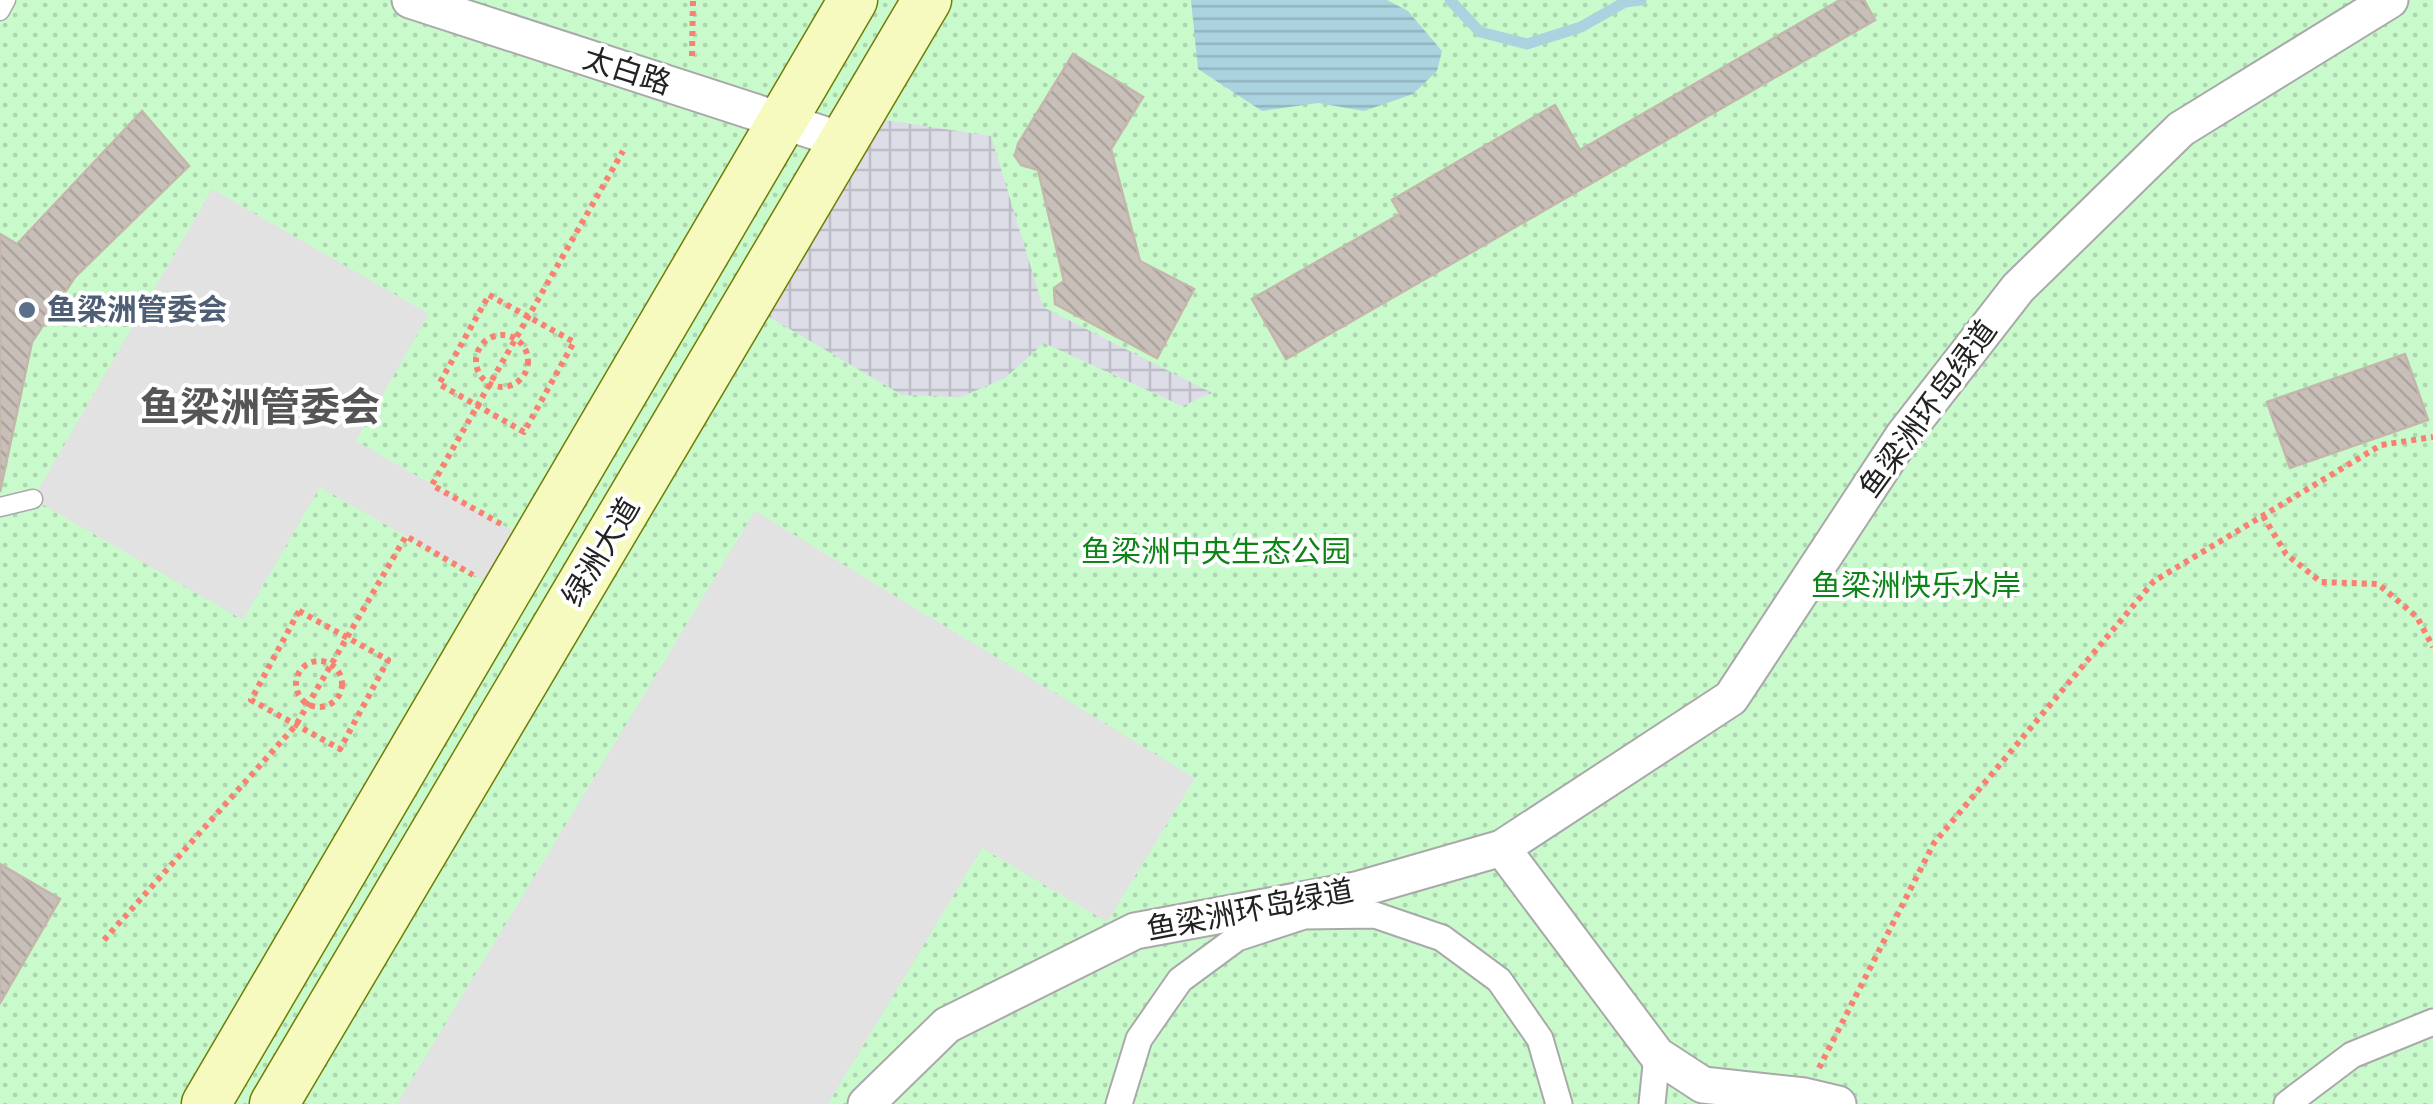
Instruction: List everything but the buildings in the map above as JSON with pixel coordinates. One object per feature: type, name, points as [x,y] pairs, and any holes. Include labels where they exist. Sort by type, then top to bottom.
[{"type":"main road","name":"绿洲大道","points":[[206,1104],[854,0]]},
{"type":"main road","name":"绿洲大道","points":[[274,1104],[927,0]]},
{"type":"street","name":"鱼梁洲环岛绿道","points":[[866,1104],[947,1025],[1136,931],[1356,890],[1502,848],[1731,698],[1903,436],[2018,288],[2181,129],[2390,0]]},
{"type":"street","name":"太白路","points":[[420,2],[844,141]]},
{"type":"street","points":[[1502,848],[1657,1055],[1703,1085],[1821,1100]]},
{"type":"street","points":[[1119,1104],[1139,1038],[1180,980],[1237,938],[1304,916],[1375,915],[1442,938],[1500,980],[1540,1038],[1558,1104]]},
{"type":"street","points":[[2287,1104],[2352,1056],[2433,1022]]},
{"type":"street","points":[[1652,1104],[1657,1055]]},
{"type":"lane","points":[[0,12],[6,0]]},
{"type":"lane","points":[[0,507],[33,498]]},
{"type":"path","points":[[691,92],[694,0]]},
{"type":"path","points":[[534,543],[432,484],[623,151]]},
{"type":"path","points":[[489,295],[574,342],[524,432],[477,406],[439,384],[489,295]]},
{"type":"path","points":[[499,335],[515,339],[526,352],[522,378],[506,387],[489,384],[478,372],[476,356],[480,348],[499,335]]},
{"type":"path","points":[[1821,1100],[1934,842],[2154,581],[2382,445],[2433,437]]},
{"type":"path","points":[[2263,516],[2286,554],[2321,582],[2378,584],[2417,617],[2433,647]]},
{"type":"path","points":[[104,940],[296,725],[406,536],[505,593]]},
{"type":"path","points":[[299,612],[388,660],[340,749],[296,725],[251,700],[299,612]]},
{"type":"path","points":[[318,661],[331,665],[340,677],[336,698],[324,706],[308,704],[298,694],[299,672],[318,661]]},
{"type":"green space","name":"鱼梁洲中央生态公园","points":[[0,0],[2433,0],[2433,1104],[0,1104]]},
{"type":"shaded area","points":[[858,116],[991,136],[1043,307],[1212,393],[1182,406],[1044,343],[1005,378],[961,397],[902,395],[747,304]]},
{"type":"shaded area","points":[[212,189],[429,314],[356,441],[534,543],[505,593],[320,487],[243,620],[33,499]]},
{"type":"shaded area","points":[[755,511],[1195,778],[1107,922],[982,848],[828,1104],[397,1104]]},
{"type":"water","points":[[1191,0],[1387,0],[1408,11],[1442,51],[1437,71],[1413,94],[1364,111],[1318,103],[1262,111],[1198,69]]},
{"type":"waterway","points":[[1450,0],[1480,32],[1527,44],[1581,27],[1625,2],[1641,0]]},
{"type":"place","name":"鱼梁洲管委会","points":[[27,310]]},
{"type":"district","name":"鱼梁洲管委会","points":[[260,407]]},
{"type":"park label","name":"鱼梁洲快乐水岸","points":[[1916,586]]}]
